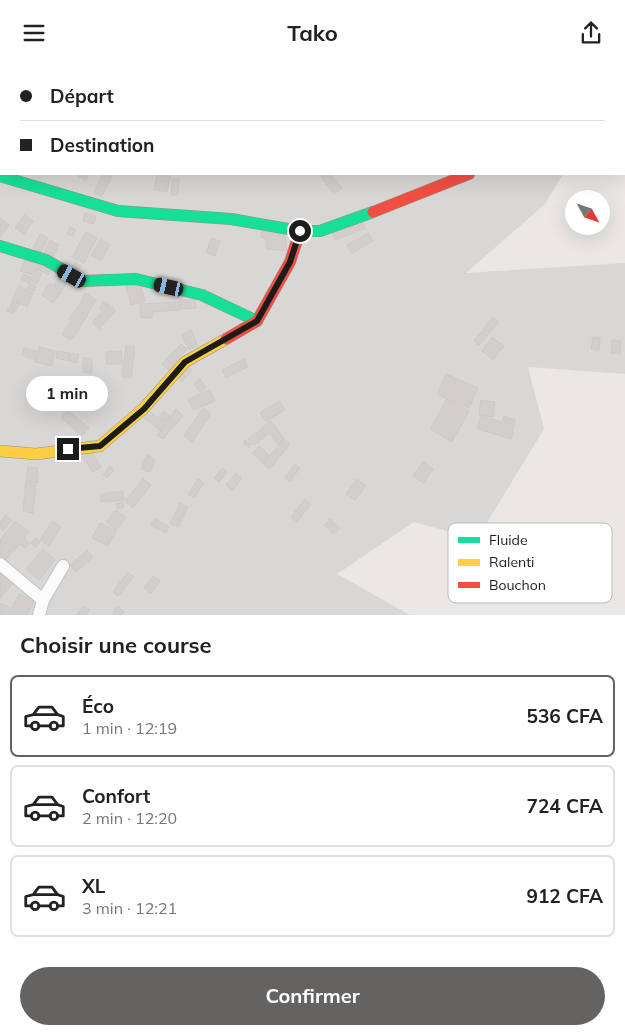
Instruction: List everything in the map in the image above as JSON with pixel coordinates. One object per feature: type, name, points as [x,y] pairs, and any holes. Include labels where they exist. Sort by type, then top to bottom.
[{"type":"street","points":[[0,175],[118,211],[231,219],[300,231],[320,231],[466,175]]},
{"type":"street","points":[[0,451],[36,453],[100,446],[144,409],[185,362],[257,321],[290,262],[300,231]]},
{"type":"street","points":[[0,246],[46,260],[82,281],[136,279],[202,295],[257,321]]},
{"type":"street","points":[[0,565],[44,600]]},
{"type":"street","points":[[39,615],[44,600],[63,566]]},
{"type":"shaded area","points":[[0,175],[562,175],[545,204],[466,273],[625,263],[625,374],[528,367],[544,429],[487,523],[448,523],[448,531],[414,522],[337,574],[410,615],[0,615]]},
{"type":"building","points":[[78,175],[88,175],[86,180]]},
{"type":"building","points":[[103,175],[112,175],[102,196],[94,193]]},
{"type":"building","points":[[157,175],[171,175],[167,192],[154,190]]},
{"type":"building","points":[[320,175],[332,175],[342,188],[334,194]]},
{"type":"building","points":[[172,179],[179,179],[178,195],[171,195]]},
{"type":"building","points":[[85,213],[96,216],[94,224],[83,221]]},
{"type":"building","points":[[24,215],[33,221],[24,234],[15,228]]},
{"type":"building","points":[[0,218],[9,225],[0,237]]},
{"type":"building","points":[[362,220],[365,229],[335,240],[332,232]]},
{"type":"building","points":[[70,227],[76,230],[73,236],[67,234]]},
{"type":"building","points":[[261,231],[285,233],[287,251],[266,249],[267,240],[261,237]]},
{"type":"building","points":[[86,232],[97,238],[84,263],[72,257]]},
{"type":"building","points":[[369,233],[373,241],[352,253],[347,245]]},
{"type":"building","points":[[40,234],[48,238],[41,252],[33,248]]},
{"type":"building","points":[[211,238],[220,241],[215,256],[206,253]]},
{"type":"building","points":[[101,239],[110,245],[101,261],[91,255]]},
{"type":"building","points":[[50,240],[59,245],[52,259],[43,254]]},
{"type":"building","points":[[25,258],[38,262],[33,275],[20,271]]},
{"type":"building","points":[[41,261],[53,268],[48,275],[37,268]]},
{"type":"building","points":[[75,262],[81,266],[77,272],[71,267]]},
{"type":"building","points":[[37,269],[42,272],[37,284],[31,281]]},
{"type":"building","points":[[63,273],[70,278],[62,290],[54,285]]},
{"type":"building","points":[[23,274],[31,277],[29,283],[21,280]]},
{"type":"building","points":[[30,283],[36,286],[34,291],[27,288]]},
{"type":"building","points":[[50,283],[62,292],[53,303],[42,295]]},
{"type":"building","points":[[140,283],[145,301],[131,305],[126,286]]},
{"type":"building","points":[[19,285],[26,289],[19,303],[12,300]]},
{"type":"building","points":[[27,290],[33,293],[27,307],[21,304]]},
{"type":"building","points":[[85,293],[96,300],[88,313],[78,307]]},
{"type":"building","points":[[195,299],[196,308],[180,309],[179,301]]},
{"type":"building","points":[[13,301],[20,304],[13,314],[7,311]]},
{"type":"building","points":[[105,301],[116,311],[99,329],[92,322],[103,311],[99,308]]},
{"type":"building","points":[[179,302],[179,310],[152,312],[152,318],[141,318],[140,304]]},
{"type":"building","points":[[77,308],[88,315],[80,327],[69,319]]},
{"type":"building","points":[[493,317],[499,322],[489,334],[483,329]]},
{"type":"building","points":[[71,322],[80,329],[70,340],[62,334]]},
{"type":"building","points":[[191,330],[198,346],[189,350],[182,335]]},
{"type":"building","points":[[482,331],[488,335],[479,345],[474,341]]},
{"type":"building","points":[[492,337],[504,346],[493,360],[482,351]]},
{"type":"building","points":[[593,337],[600,337],[599,350],[591,349]]},
{"type":"building","points":[[612,340],[621,341],[620,354],[611,353]]},
{"type":"building","points":[[181,344],[187,349],[169,370],[162,364]]},
{"type":"building","points":[[126,346],[135,347],[131,378],[122,377]]},
{"type":"building","points":[[39,347],[55,351],[52,366],[35,362]]},
{"type":"building","points":[[24,348],[31,350],[29,358],[22,355]]},
{"type":"building","points":[[33,350],[36,351],[35,359],[31,358]]},
{"type":"building","points":[[57,351],[70,353],[68,361],[56,358]]},
{"type":"building","points":[[121,351],[122,364],[107,364],[106,352]]},
{"type":"building","points":[[71,353],[79,355],[77,363],[69,361]]},
{"type":"building","points":[[83,358],[92,358],[92,373],[83,373]]},
{"type":"building","points":[[244,359],[248,367],[226,377],[222,370]]},
{"type":"building","points":[[186,364],[192,370],[181,382],[175,376]]},
{"type":"building","points":[[446,374],[478,388],[469,408],[437,394]]},
{"type":"building","points":[[200,379],[206,388],[200,392],[194,383]]},
{"type":"building","points":[[210,390],[215,401],[193,410],[188,399]]},
{"type":"building","points":[[447,399],[469,411],[452,442],[430,429]]},
{"type":"building","points":[[481,400],[495,402],[493,417],[479,415]]},
{"type":"building","points":[[279,401],[285,410],[266,422],[260,413]]},
{"type":"building","points":[[203,408],[211,414],[192,442],[184,436]]},
{"type":"building","points":[[176,409],[183,416],[173,428],[166,422]]},
{"type":"building","points":[[68,410],[89,428],[82,436],[61,418]]},
{"type":"building","points":[[149,411],[165,423],[160,430],[144,418]]},
{"type":"building","points":[[164,411],[170,416],[165,422],[159,417]]},
{"type":"building","points":[[481,416],[502,422],[504,416],[515,420],[511,439],[477,429]]},
{"type":"building","points":[[271,421],[284,438],[278,445],[270,433],[254,445],[248,439]]},
{"type":"building","points":[[166,424],[172,428],[163,439],[157,435]]},
{"type":"building","points":[[284,439],[290,444],[270,469],[263,464]]},
{"type":"building","points":[[245,440],[251,444],[249,448],[243,443]]},
{"type":"building","points":[[259,446],[269,455],[263,463],[252,453]]},
{"type":"building","points":[[90,450],[101,467],[93,472],[82,456]]},
{"type":"building","points":[[147,455],[155,459],[150,472],[141,469]]},
{"type":"building","points":[[423,462],[433,469],[423,483],[413,476]]},
{"type":"building","points":[[295,464],[300,468],[290,481],[285,477]]},
{"type":"building","points":[[110,466],[114,470],[107,478],[103,475]]},
{"type":"building","points":[[28,467],[38,468],[37,483],[26,482]]},
{"type":"building","points":[[222,468],[227,472],[219,482],[214,478]]},
{"type":"building","points":[[236,473],[242,478],[232,491],[226,485]]},
{"type":"building","points":[[143,479],[151,485],[133,508],[125,501]]},
{"type":"building","points":[[198,479],[204,483],[194,498],[188,494]]},
{"type":"building","points":[[357,479],[366,486],[355,500],[346,494]]},
{"type":"building","points":[[26,483],[36,485],[33,513],[23,511]]},
{"type":"building","points":[[123,491],[124,500],[101,502],[101,494]]},
{"type":"building","points":[[305,499],[311,504],[297,522],[291,517]]},
{"type":"building","points":[[123,502],[124,507],[118,509],[116,504]]},
{"type":"building","points":[[180,503],[188,507],[178,527],[170,523]]},
{"type":"building","points":[[116,510],[126,518],[116,530],[106,522]]},
{"type":"building","points":[[6,515],[12,520],[3,531],[0,528],[0,522]]},
{"type":"building","points":[[155,519],[169,527],[166,533],[151,525]]},
{"type":"building","points":[[330,519],[340,528],[334,534],[324,525]]},
{"type":"building","points":[[15,521],[29,532],[24,538],[30,543],[25,548],[20,544],[11,554],[0,545],[0,540]]},
{"type":"building","points":[[52,521],[61,527],[49,546],[40,540]]},
{"type":"building","points":[[100,523],[116,531],[108,546],[92,538]]},
{"type":"building","points":[[35,538],[40,542],[36,547],[31,543]]},
{"type":"building","points":[[0,547],[10,555],[2,564],[0,562]]},
{"type":"building","points":[[43,549],[55,560],[39,580],[26,569]]},
{"type":"building","points":[[87,550],[93,557],[76,572],[70,565]]},
{"type":"building","points":[[128,572],[134,577],[118,596],[113,592]]},
{"type":"building","points":[[0,573],[13,583],[0,599]]},
{"type":"building","points":[[153,576],[160,581],[151,593],[144,588]]},
{"type":"building","points":[[19,594],[34,601],[27,615],[8,615]]},
{"type":"building","points":[[0,603],[10,608],[6,615],[0,615]]},
{"type":"building","points":[[83,606],[90,610],[86,615],[77,615]]},
{"type":"building","points":[[117,607],[124,611],[121,615],[112,615]]},
{"type":"traffic: fast","points":[[0,176],[118,211],[231,219],[300,231],[320,231],[373,212]]},
{"type":"traffic: fast","points":[[0,246],[46,260],[82,281],[136,279],[202,295],[257,321]]},
{"type":"traffic: slow","points":[[0,451],[36,454],[100,446],[143,409],[185,362],[226,339]]},
{"type":"traffic: jam","points":[[373,212],[466,175]]},
{"type":"traffic: jam","points":[[226,339],[257,321],[290,262],[300,231]]},
{"type":"route","points":[[68,449],[100,446],[144,409],[185,362],[257,321],[290,262],[300,231]]}]
